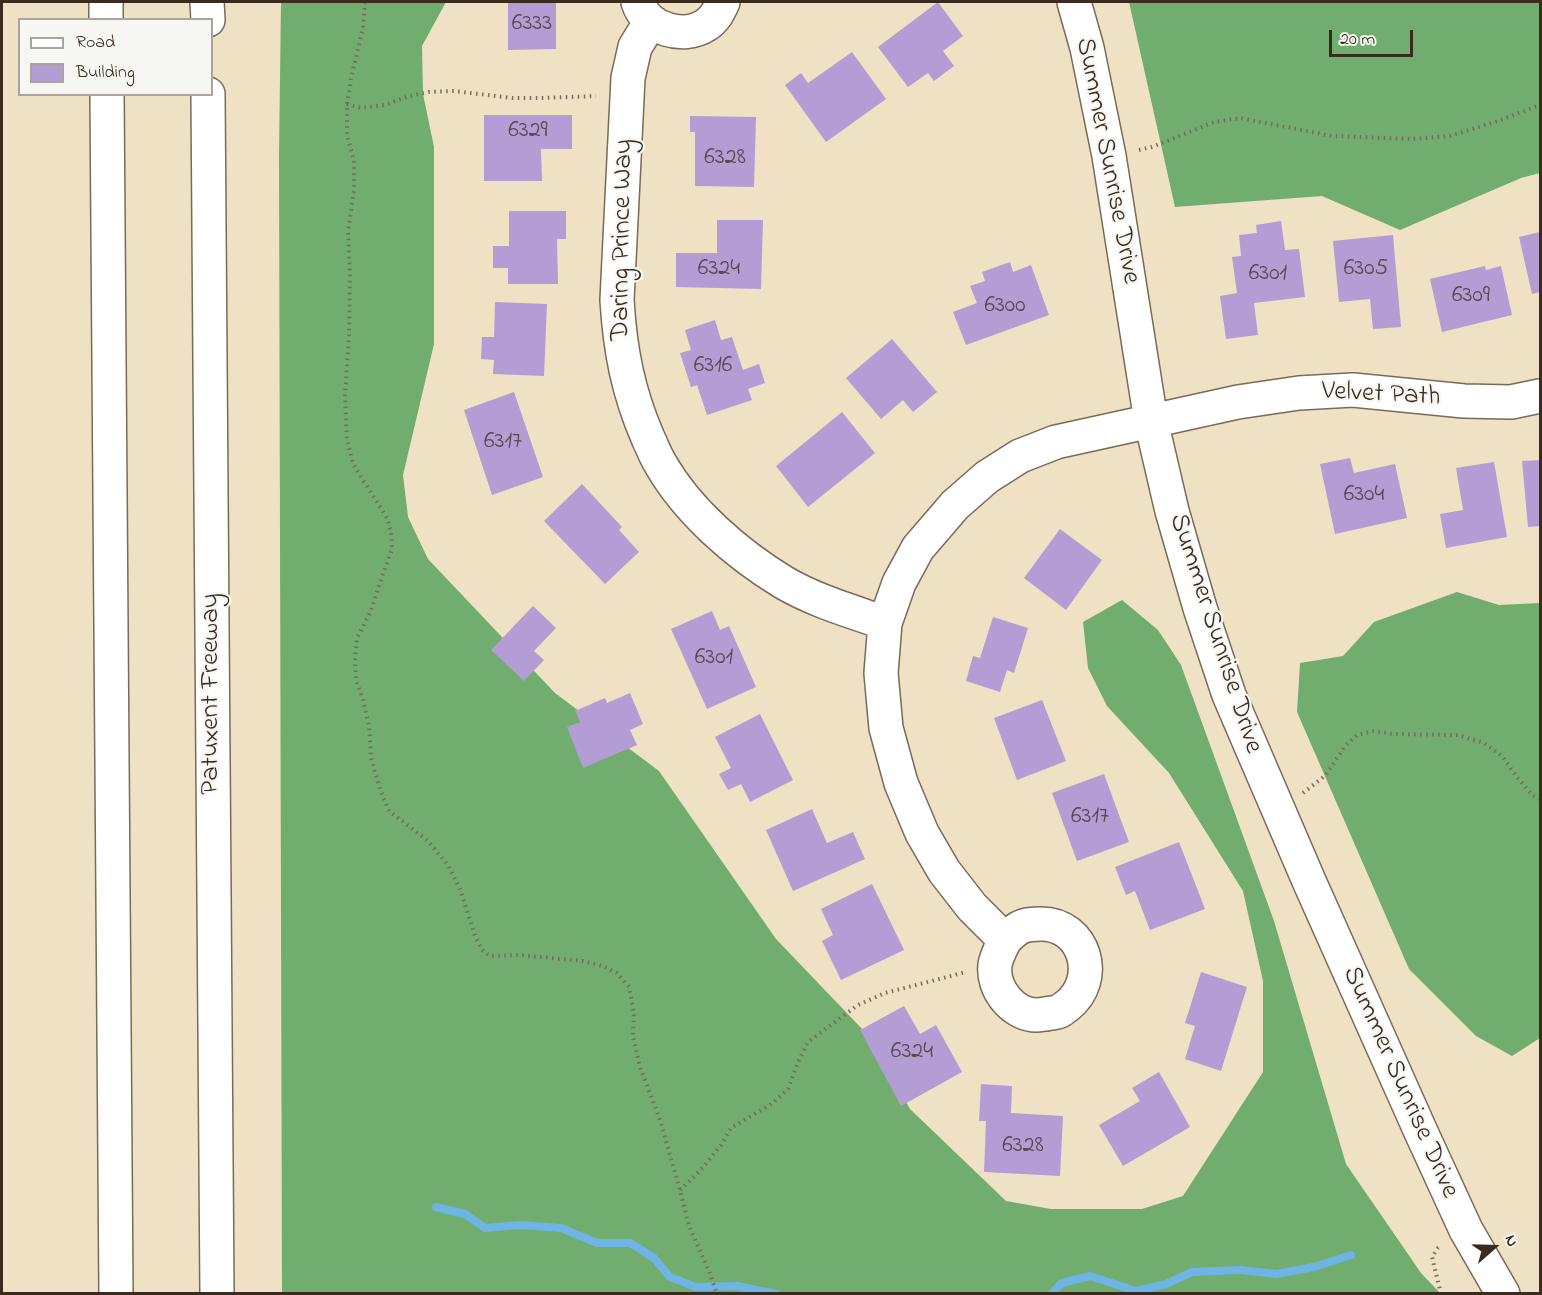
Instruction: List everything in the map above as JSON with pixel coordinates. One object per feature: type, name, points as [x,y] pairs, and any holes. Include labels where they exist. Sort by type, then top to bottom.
[{"type":"main road","points":[[106,2],[106,18]]},
{"type":"main road","points":[[207,2],[208,18]]},
{"type":"main road","name":"Daring Prince Way","points":[[723,2],[719,13],[706,25],[687,32],[666,30],[644,11],[628,78],[617,300],[624,365],[638,415],[660,463],[686,500],[716,532],[751,561],[785,583],[824,603],[885,623]]},
{"type":"main road","name":"Summer Sunrise Drive","points":[[1074,2],[1087,48],[1109,156],[1151,421],[1200,608],[1229,695],[1309,881],[1466,1230],[1503,1293]]},
{"type":"main road","points":[[107,96],[116,1293]]},
{"type":"main road","name":"Patuxent Freeway","points":[[208,96],[217,1293]]},
{"type":"main road","name":"Velvet Path","points":[[1000,951],[972,907],[944,871],[922,832],[901,783],[886,728],[881,673],[885,623],[899,583],[918,548],[955,505],[987,477],[1020,456],[1056,442],[1238,402],[1310,392],[1353,390],[1464,401],[1511,402],[1540,396]]},
{"type":"path","points":[[365,2],[363,28],[347,104],[347,136],[354,160],[354,190],[348,232],[349,335],[345,396],[347,439],[353,464],[387,518],[391,532],[392,549],[370,613],[357,638],[355,660],[356,680],[369,726],[371,758],[389,811],[428,842],[448,865],[460,889],[475,936],[482,950],[490,956],[519,955],[558,958],[603,966],[617,973],[629,987],[634,1013],[633,1037],[640,1067],[660,1120],[689,1226],[717,1293]]},
{"type":"path","points":[[347,104],[361,108],[385,105],[409,96],[429,92],[454,91],[512,98],[587,95],[627,97]]},
{"type":"path","points":[[1109,156],[1152,147],[1214,122],[1240,118],[1332,136],[1412,139],[1450,136],[1540,105]]},
{"type":"path","points":[[1307,803],[1303,793],[1326,775],[1345,746],[1357,735],[1374,731],[1393,734],[1458,735],[1484,743],[1502,756],[1533,795],[1540,799]]},
{"type":"path","points":[[680,1190],[699,1172],[721,1145],[731,1128],[773,1103],[788,1089],[808,1042],[828,1027],[858,1005],[885,993],[974,970],[1000,951]]},
{"type":"path","points":[[1442,1293],[1432,1257],[1438,1248],[1466,1230]]},
{"type":"green space","points":[[281,2],[446,2],[422,46],[423,94],[434,147],[434,344],[403,475],[408,517],[428,559],[555,693],[659,771],[776,939],[866,1033],[910,1109],[1006,1201],[1051,1209],[1142,1209],[1183,1196],[1263,1072],[1263,981],[1243,891],[1169,773],[1107,706],[1088,668],[1083,622],[1122,600],[1158,630],[1181,665],[1274,921],[1346,1164],[1421,1273],[1440,1293],[282,1293],[279,156]]},
{"type":"green space","points":[[1129,2],[1540,2],[1540,173],[1521,178],[1400,230],[1322,196],[1175,207]]},
{"type":"green space","points":[[1457,592],[1499,605],[1540,603],[1540,1038],[1512,1056],[1476,1036],[1409,969],[1297,712],[1300,663],[1343,656],[1374,622]]},
{"type":"building","points":[[508,2],[556,2],[556,49],[508,50]]},
{"type":"building","points":[[938,2],[963,36],[943,51],[954,66],[934,81],[928,73],[908,87],[878,47]]},
{"type":"building","points":[[852,52],[886,99],[826,142],[785,85],[801,73],[808,83]]},
{"type":"building","points":[[484,115],[572,115],[572,149],[541,149],[542,181],[484,181]]},
{"type":"building","points":[[690,116],[756,117],[754,187],[695,186],[695,132],[690,132]]},
{"type":"building","points":[[509,211],[566,211],[566,239],[557,239],[558,284],[508,284],[508,268],[493,268],[493,246],[509,246]]},
{"type":"building","points":[[717,220],[763,220],[761,289],[676,287],[676,253],[717,253]]},
{"type":"building","points":[[1281,221],[1285,250],[1299,249],[1305,297],[1254,303],[1258,335],[1226,339],[1220,296],[1237,293],[1232,257],[1241,256],[1239,235],[1257,233],[1256,225]]},
{"type":"building","points":[[1540,232],[1540,292],[1532,294],[1519,237]]},
{"type":"building","points":[[1393,235],[1401,327],[1373,329],[1370,299],[1339,302],[1333,241]]},
{"type":"building","points":[[1010,262],[1013,272],[1031,265],[1049,315],[966,345],[953,312],[977,303],[970,286],[985,281],[982,272]]},
{"type":"building","points":[[1485,266],[1486,270],[1501,266],[1512,315],[1442,332],[1430,279]]},
{"type":"building","points":[[495,302],[547,304],[544,376],[493,374],[494,360],[481,359],[482,337],[494,337]]},
{"type":"building","points":[[715,320],[721,340],[732,337],[743,370],[759,364],[765,383],[748,389],[752,400],[707,415],[697,385],[691,387],[680,353],[691,350],[685,330]]},
{"type":"building","points":[[892,339],[937,392],[913,412],[903,400],[881,419],[846,378]]},
{"type":"building","points":[[514,392],[543,477],[492,495],[464,410]]},
{"type":"building","points":[[842,412],[875,453],[808,507],[776,466]]},
{"type":"building","points":[[1350,458],[1354,473],[1395,464],[1407,518],[1335,534],[1320,464]]},
{"type":"building","points":[[1540,460],[1540,526],[1528,527],[1522,461]]},
{"type":"building","points":[[1494,462],[1507,537],[1446,548],[1440,514],[1463,510],[1456,468]]},
{"type":"building","points":[[582,484],[622,527],[619,530],[639,552],[605,584],[544,521]]},
{"type":"building","points":[[1060,529],[1102,560],[1066,610],[1024,578]]},
{"type":"building","points":[[533,606],[556,628],[534,651],[544,660],[524,681],[491,650]]},
{"type":"building","points":[[712,611],[720,630],[729,626],[756,687],[707,709],[671,629]]},
{"type":"building","points":[[993,617],[1028,628],[1014,673],[1007,670],[1000,692],[966,681],[973,656],[980,658]]},
{"type":"building","points":[[630,693],[643,724],[630,730],[637,745],[583,768],[567,727],[580,722],[575,711],[605,698],[607,703]]},
{"type":"building","points":[[1042,700],[1066,761],[1017,780],[994,718]]},
{"type":"building","points":[[760,714],[793,780],[750,802],[741,784],[728,790],[719,774],[731,768],[715,737]]},
{"type":"building","points":[[1104,774],[1129,842],[1077,861],[1052,793]]},
{"type":"building","points":[[812,809],[827,843],[853,832],[865,859],[793,891],[766,830]]},
{"type":"building","points":[[1179,842],[1205,909],[1150,930],[1135,891],[1126,895],[1115,867]]},
{"type":"building","points":[[872,884],[904,950],[841,980],[822,941],[833,935],[821,909]]},
{"type":"building","points":[[1201,972],[1247,987],[1221,1071],[1185,1059],[1195,1026],[1185,1023]]},
{"type":"building","points":[[904,1006],[920,1034],[936,1025],[962,1072],[901,1106],[860,1030]]},
{"type":"building","points":[[1159,1072],[1190,1127],[1123,1166],[1099,1125],[1140,1101],[1132,1088]]},
{"type":"building","points":[[981,1084],[1012,1086],[1011,1113],[1063,1116],[1060,1176],[984,1172],[986,1121],[979,1121]]},
{"type":"waterway","points":[[436,1207],[465,1214],[485,1228],[521,1225],[561,1228],[597,1243],[630,1243],[654,1258],[670,1277],[696,1287],[737,1286],[776,1294]]},
{"type":"waterway","points":[[1051,1294],[1062,1283],[1090,1276],[1136,1291],[1166,1284],[1192,1272],[1240,1270],[1276,1274],[1314,1267],[1351,1255]]}]
